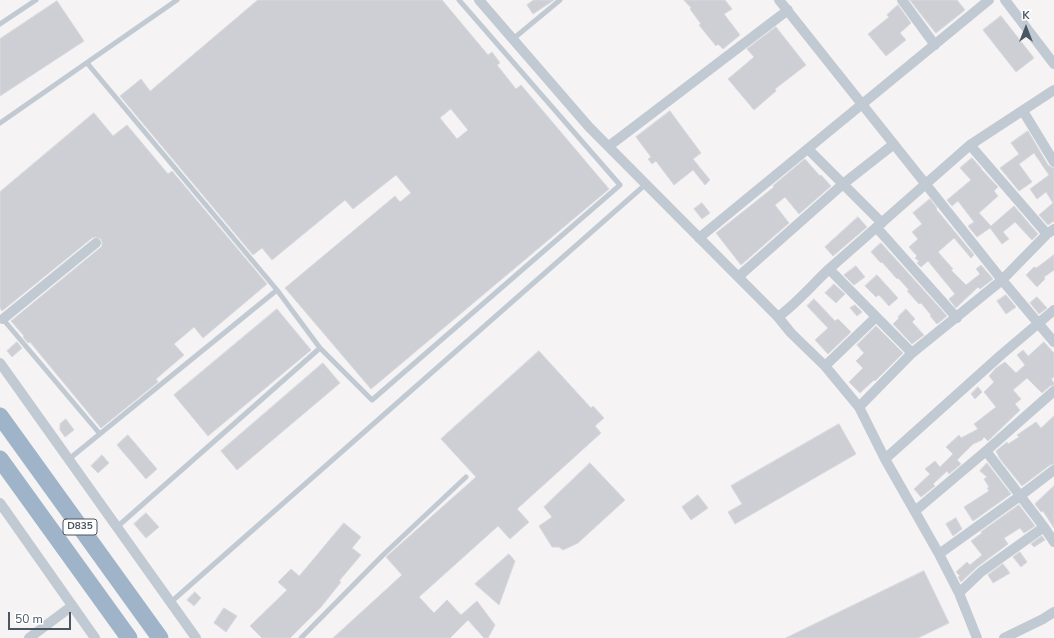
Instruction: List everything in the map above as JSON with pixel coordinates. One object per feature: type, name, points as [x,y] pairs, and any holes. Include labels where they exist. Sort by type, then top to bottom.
[{"type":"highway","name":"D835","points":[[0,416],[160,638]]},
{"type":"highway","name":"D835","points":[[0,459],[129,638]]},
{"type":"street","points":[[479,0],[589,127],[778,317],[791,333],[825,366],[860,407],[885,459],[960,593],[978,638]]},
{"type":"street","points":[[779,0],[1002,280],[1054,342]]},
{"type":"street","points":[[902,0],[935,44]]},
{"type":"street","points":[[699,238],[989,0]]},
{"type":"street","points":[[1005,0],[1054,64]]},
{"type":"street","points":[[609,146],[788,10]]},
{"type":"street","points":[[778,317],[970,145],[1054,90]]},
{"type":"street","points":[[1023,111],[1054,162]]},
{"type":"street","points":[[738,277],[843,184],[894,144]]},
{"type":"street","points":[[860,407],[912,353],[1002,280],[1051,231],[970,145]]},
{"type":"street","points":[[808,149],[843,184],[957,318]]},
{"type":"street","points":[[2,317],[96,243]]},
{"type":"street","points":[[830,269],[912,353]]},
{"type":"street","points":[[885,459],[1001,355],[1054,310]]},
{"type":"street","points":[[825,366],[876,317]]},
{"type":"street","points":[[0,363],[196,638]]},
{"type":"street","points":[[915,511],[1054,391]]},
{"type":"street","points":[[986,451],[1054,542]]},
{"type":"street","points":[[939,554],[1054,470]]},
{"type":"street","points":[[0,503],[95,638]]},
{"type":"street","points":[[960,593],[981,572],[1044,527]]},
{"type":"street","points":[[29,638],[72,606]]},
{"type":"street","points":[[1004,638],[1054,612]]},
{"type":"lane","points":[[0,24],[36,0]]},
{"type":"lane","points":[[0,124],[177,0]]},
{"type":"lane","points":[[87,63],[277,290],[320,348],[372,400],[620,185],[459,0]]},
{"type":"lane","points":[[513,39],[560,0]]},
{"type":"lane","points":[[171,602],[646,184]]},
{"type":"lane","points":[[69,459],[277,290]]},
{"type":"lane","points":[[2,317],[100,434]]},
{"type":"lane","points":[[117,527],[320,348]]},
{"type":"lane","points":[[302,638],[383,555],[466,477]]},
{"type":"building","points":[[258,0],[442,0],[488,55],[492,52],[500,63],[497,65],[516,89],[521,85],[609,189],[371,389],[285,288],[395,196],[400,202],[411,193],[396,175],[353,209],[345,200],[272,260],[262,248],[253,255],[120,96],[141,79],[150,91]],"holes":[[[451,109],[468,130],[457,139],[440,118]]]},
{"type":"building","points":[[534,0],[554,0],[533,14],[527,5]]},
{"type":"building","points":[[684,0],[725,0],[732,9],[724,14],[740,35],[723,49],[718,44],[716,46],[699,25],[701,24]]},
{"type":"building","points":[[910,0],[957,0],[965,10],[936,33]]},
{"type":"building","points":[[57,1],[84,41],[0,96],[0,39]]},
{"type":"building","points":[[898,5],[911,23],[900,33],[906,40],[886,56],[868,34],[889,17],[887,15]]},
{"type":"building","points":[[1001,16],[1034,58],[1016,72],[983,30]]},
{"type":"building","points":[[776,27],[806,65],[775,89],[776,91],[754,110],[728,79],[754,57],[747,49]]},
{"type":"building","points":[[670,111],[701,153],[693,159],[710,180],[705,185],[693,170],[674,185],[656,161],[652,164],[648,159],[651,157],[636,137]]},
{"type":"building","points":[[94,113],[113,136],[127,125],[168,174],[172,171],[267,284],[203,338],[194,327],[174,344],[184,355],[156,379],[158,382],[101,428],[11,321],[100,248],[102,246],[101,239],[95,237],[92,238],[2,311],[0,308],[0,192]]},
{"type":"building","points":[[1028,131],[1048,165],[1054,168],[1054,221],[1048,225],[1039,215],[1053,203],[1046,192],[1037,199],[1030,189],[1049,175],[1034,153],[1019,164],[1032,182],[1019,191],[1000,168],[1019,154],[1011,143]]},
{"type":"building","points":[[972,158],[998,187],[994,191],[998,196],[979,213],[991,226],[1014,206],[1038,234],[1032,240],[1015,222],[1003,232],[1009,239],[1002,244],[990,228],[977,237],[968,226],[974,222],[958,201],[952,206],[947,200],[971,180],[960,168]]},
{"type":"building","points":[[805,159],[831,186],[799,214],[785,197],[775,205],[789,223],[741,265],[716,233],[774,187],[773,186]]},
{"type":"building","points":[[930,199],[937,208],[936,209],[974,255],[971,258],[954,238],[938,252],[953,269],[951,270],[966,285],[980,274],[976,269],[981,265],[993,279],[980,289],[978,287],[956,308],[949,299],[955,294],[928,261],[921,267],[917,263],[919,261],[915,258],[917,256],[909,247],[918,239],[912,232],[922,224],[913,213]]},
{"type":"building","points":[[702,203],[710,213],[702,219],[694,209]]},
{"type":"building","points":[[858,217],[867,227],[833,256],[825,247]]},
{"type":"building","points":[[881,243],[947,316],[937,324],[921,303],[919,304],[898,278],[897,279],[871,252]]},
{"type":"building","points":[[1054,255],[1054,270],[1044,277],[1045,279],[1037,287],[1026,275],[1034,267],[1036,268]]},
{"type":"building","points":[[856,266],[865,277],[854,285],[844,275]]},
{"type":"building","points":[[877,275],[898,298],[889,306],[879,295],[876,297],[865,286]]},
{"type":"building","points":[[834,284],[845,294],[836,303],[825,293]]},
{"type":"building","points":[[1006,295],[1016,307],[1006,314],[997,301]]},
{"type":"building","points":[[1037,297],[1047,308],[1039,314],[1030,303]]},
{"type":"building","points":[[814,299],[835,321],[838,319],[851,332],[828,354],[815,340],[828,328],[807,306]]},
{"type":"building","points":[[855,305],[862,312],[857,316],[850,308]]},
{"type":"building","points":[[277,309],[311,350],[208,436],[174,395]]},
{"type":"building","points":[[906,309],[915,319],[912,322],[924,335],[912,344],[893,324]]},
{"type":"building","points":[[876,326],[903,353],[875,381],[874,380],[860,393],[849,382],[863,368],[856,361],[864,353],[857,345]]},
{"type":"building","points":[[17,342],[22,348],[12,357],[7,351]]},
{"type":"building","points":[[1044,342],[1054,353],[1054,377],[1051,379],[1054,385],[1050,386],[1042,393],[1027,378],[1013,390],[1021,399],[1015,404],[1020,410],[988,441],[984,437],[982,440],[973,444],[957,460],[961,464],[949,474],[947,471],[933,484],[935,486],[921,497],[914,489],[930,474],[925,469],[935,461],[940,467],[953,454],[946,447],[959,435],[961,438],[978,429],[974,424],[996,407],[984,392],[994,382],[989,376],[996,368],[1005,362],[1016,373],[1025,365],[1017,355],[1023,350],[1028,356]]},
{"type":"building","points":[[539,351],[591,408],[593,406],[604,418],[595,426],[601,433],[517,509],[529,522],[510,539],[498,526],[419,597],[434,613],[447,600],[461,615],[477,601],[495,625],[488,638],[484,638],[468,620],[450,638],[333,638],[402,575],[386,557],[476,477],[441,439]]},
{"type":"building","points":[[323,363],[340,383],[237,470],[221,451]]},
{"type":"building","points":[[978,387],[982,392],[975,399],[971,394]]},
{"type":"building","points":[[1054,416],[1054,464],[1050,465],[1022,486],[1000,459],[996,451],[1007,442],[1008,444],[1019,437],[1017,435],[1036,422],[1041,428]]},
{"type":"building","points":[[66,419],[74,430],[65,437],[60,430],[60,424]]},
{"type":"building","points":[[839,424],[856,454],[735,524],[728,512],[742,504],[731,486]]},
{"type":"building","points":[[128,435],[157,469],[146,479],[117,445]]},
{"type":"building","points":[[102,455],[109,463],[98,473],[91,466]]},
{"type":"building","points":[[590,463],[625,500],[578,543],[563,550],[559,547],[552,547],[539,526],[552,517],[544,507]]},
{"type":"building","points":[[987,463],[1011,494],[973,521],[964,507],[989,491],[987,488],[989,487],[984,479],[987,477],[980,471]]},
{"type":"building","points":[[1054,486],[1054,528],[1043,511],[1041,512],[1035,504]]},
{"type":"building","points":[[698,495],[708,508],[691,520],[682,507]]},
{"type":"building","points":[[1019,505],[1035,526],[1024,533],[1020,528],[1004,538],[1008,544],[977,567],[961,582],[958,577],[960,576],[956,572],[967,562],[970,565],[982,555],[971,541]]},
{"type":"building","points":[[146,513],[159,527],[146,538],[134,524]]},
{"type":"building","points":[[956,518],[962,529],[953,536],[946,524]]},
{"type":"building","points":[[344,523],[361,537],[352,548],[361,555],[339,581],[341,582],[321,607],[290,638],[262,638],[250,626],[287,590],[278,582],[291,569],[299,576]]},
{"type":"building","points":[[1042,536],[1045,540],[1034,547],[1031,544]]},
{"type":"building","points":[[1020,552],[1027,562],[1021,567],[1013,557]]},
{"type":"building","points":[[509,554],[515,561],[499,605],[475,584]]},
{"type":"building","points":[[1003,564],[1010,573],[993,583],[988,575]]},
{"type":"building","points":[[924,571],[949,623],[918,638],[786,638]]},
{"type":"building","points":[[195,592],[201,598],[194,606],[187,600]]},
{"type":"building","points":[[224,608],[237,616],[226,632],[214,623]]}]
